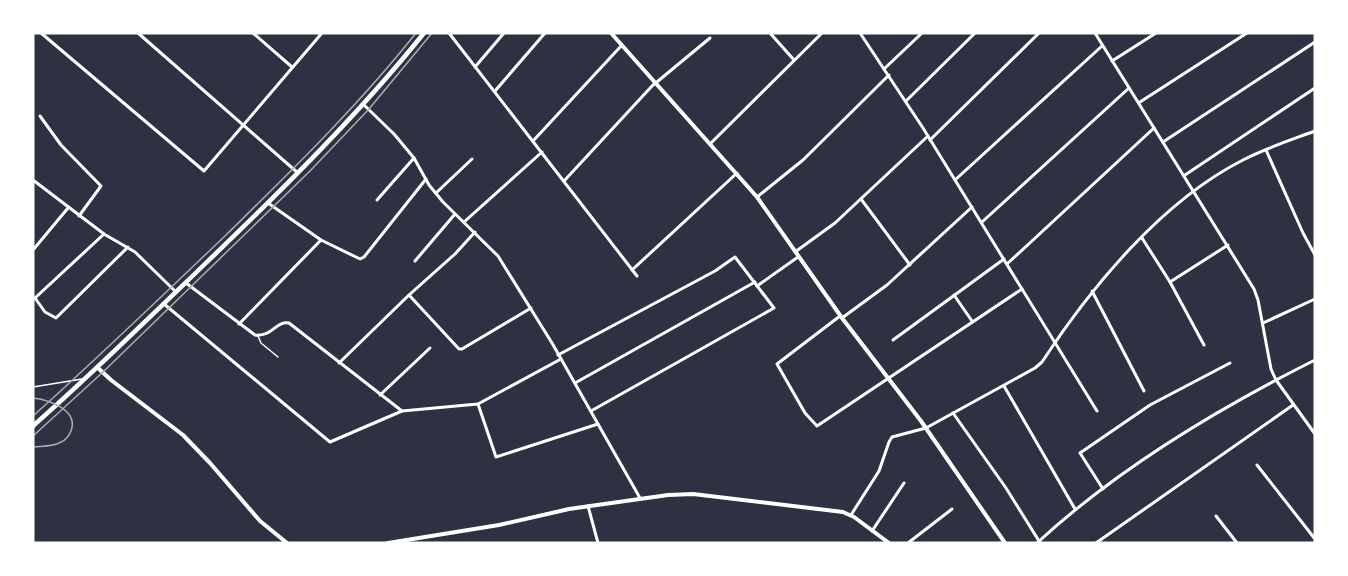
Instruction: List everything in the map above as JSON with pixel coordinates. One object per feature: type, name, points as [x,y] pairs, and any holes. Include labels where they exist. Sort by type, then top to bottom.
[{"type":"main road","points":[[33,426],[98,368],[298,173],[364,105],[424,33]]},
{"type":"street","points":[[41,33],[204,171],[322,33]]},
{"type":"street","points":[[138,33],[298,173]]},
{"type":"street","points":[[253,33],[292,67]]},
{"type":"street","points":[[449,33],[638,276]]},
{"type":"street","points":[[476,67],[504,33]]},
{"type":"street","points":[[495,91],[545,33]]},
{"type":"street","points":[[611,33],[757,197],[842,317],[926,428],[1005,543]]},
{"type":"street","points":[[770,33],[794,60]]},
{"type":"street","points":[[710,144],[822,33]]},
{"type":"street","points":[[860,33],[982,222],[1097,411]]},
{"type":"street","points":[[884,69],[922,33]]},
{"type":"street","points":[[906,101],[975,33]]},
{"type":"street","points":[[575,383],[756,284],[796,254],[861,200],[1039,33]]},
{"type":"street","points":[[1112,61],[1156,33]]},
{"type":"street","points":[[1139,102],[1247,33]]},
{"type":"street","points":[[1097,34],[1101,46],[1185,175],[1254,289],[1263,323],[1269,363],[1276,380],[1315,432]]},
{"type":"street","points":[[564,181],[656,82],[710,38]]},
{"type":"street","points":[[1163,141],[1315,42]]},
{"type":"street","points":[[533,141],[622,45]]},
{"type":"street","points":[[955,180],[1101,46]]},
{"type":"street","points":[[757,197],[803,160],[888,75]]},
{"type":"street","points":[[982,222],[1129,88]]},
{"type":"street","points":[[1185,175],[1315,88]]},
{"type":"street","points":[[364,105],[394,134],[414,158],[436,193],[498,256],[560,357],[640,498]]},
{"type":"street","points":[[40,116],[61,145],[101,186],[79,216]]},
{"type":"street","points":[[1007,264],[1154,128]]},
{"type":"street","points":[[851,515],[879,471],[890,439],[926,428],[1042,362],[1092,291],[1166,215],[1195,191],[1243,160],[1315,132]]},
{"type":"street","points":[[1266,150],[1315,255]]},
{"type":"street","points":[[464,222],[542,152]]},
{"type":"street","points":[[377,200],[414,158]]},
{"type":"street","points":[[436,193],[472,159]]},
{"type":"street","points":[[632,270],[737,173]]},
{"type":"street","points":[[268,203],[321,240],[360,258],[426,179]]},
{"type":"street","points":[[33,180],[104,234],[128,247],[176,292]]},
{"type":"street","points":[[861,200],[910,265]]},
{"type":"street","points":[[972,207],[887,285],[777,364],[806,413],[817,426],[1022,289]]},
{"type":"street","points":[[33,250],[68,208]]},
{"type":"street","points":[[415,261],[455,214]]},
{"type":"street","points":[[339,363],[455,254],[475,232]]},
{"type":"street","points":[[104,234],[35,298],[45,312],[56,318],[128,247]]},
{"type":"street","points":[[1142,238],[1170,282],[1204,345]]},
{"type":"street","points":[[239,324],[321,240]]},
{"type":"street","points":[[1170,282],[1228,245]]},
{"type":"street","points":[[164,304],[330,442],[402,411],[478,404],[735,257],[774,308],[590,411]]},
{"type":"street","points":[[892,340],[1004,259]]},
{"type":"street","points":[[185,283],[258,336],[270,333],[283,322],[289,323],[402,411]]},
{"type":"street","points":[[1092,291],[1144,391]]},
{"type":"street","points":[[409,295],[459,349],[531,308]]},
{"type":"street","points":[[954,295],[972,321]]},
{"type":"street","points":[[1263,323],[1315,299]]},
{"type":"street","points":[[380,396],[430,348]]},
{"type":"street","points":[[953,413],[1006,488],[1038,542],[1075,509],[1209,418],[1315,360]]},
{"type":"street","points":[[1103,489],[1080,453],[1150,405],[1230,363]]},
{"type":"street","points":[[98,368],[111,381],[183,435],[260,521],[286,543]]},
{"type":"street","points":[[1004,385],[1075,509]]},
{"type":"street","points":[[478,404],[496,457],[598,424]]},
{"type":"street","points":[[1096,543],[1293,405]]},
{"type":"street","points":[[1257,465],[1315,539]]},
{"type":"street","points":[[872,531],[904,483]]},
{"type":"street","points":[[388,543],[499,525],[588,506],[640,498],[693,494],[830,509],[851,515],[889,543]]},
{"type":"street","points":[[588,506],[598,543]]},
{"type":"street","points":[[908,543],[952,508]]},
{"type":"street","points":[[1216,516],[1237,543]]},
{"type":"lane","points":[[258,336],[261,343],[278,357]]},
{"type":"lane","points":[[33,387],[71,382],[88,377]]},
{"type":"tram line","points":[[33,416],[226,235],[348,112],[416,33]]},
{"type":"tram line","points":[[33,436],[103,372],[310,171],[369,109],[432,33]]},
{"type":"tram line","points":[[33,398],[61,407],[71,417],[72,424],[69,435],[58,444],[33,447]]}]
